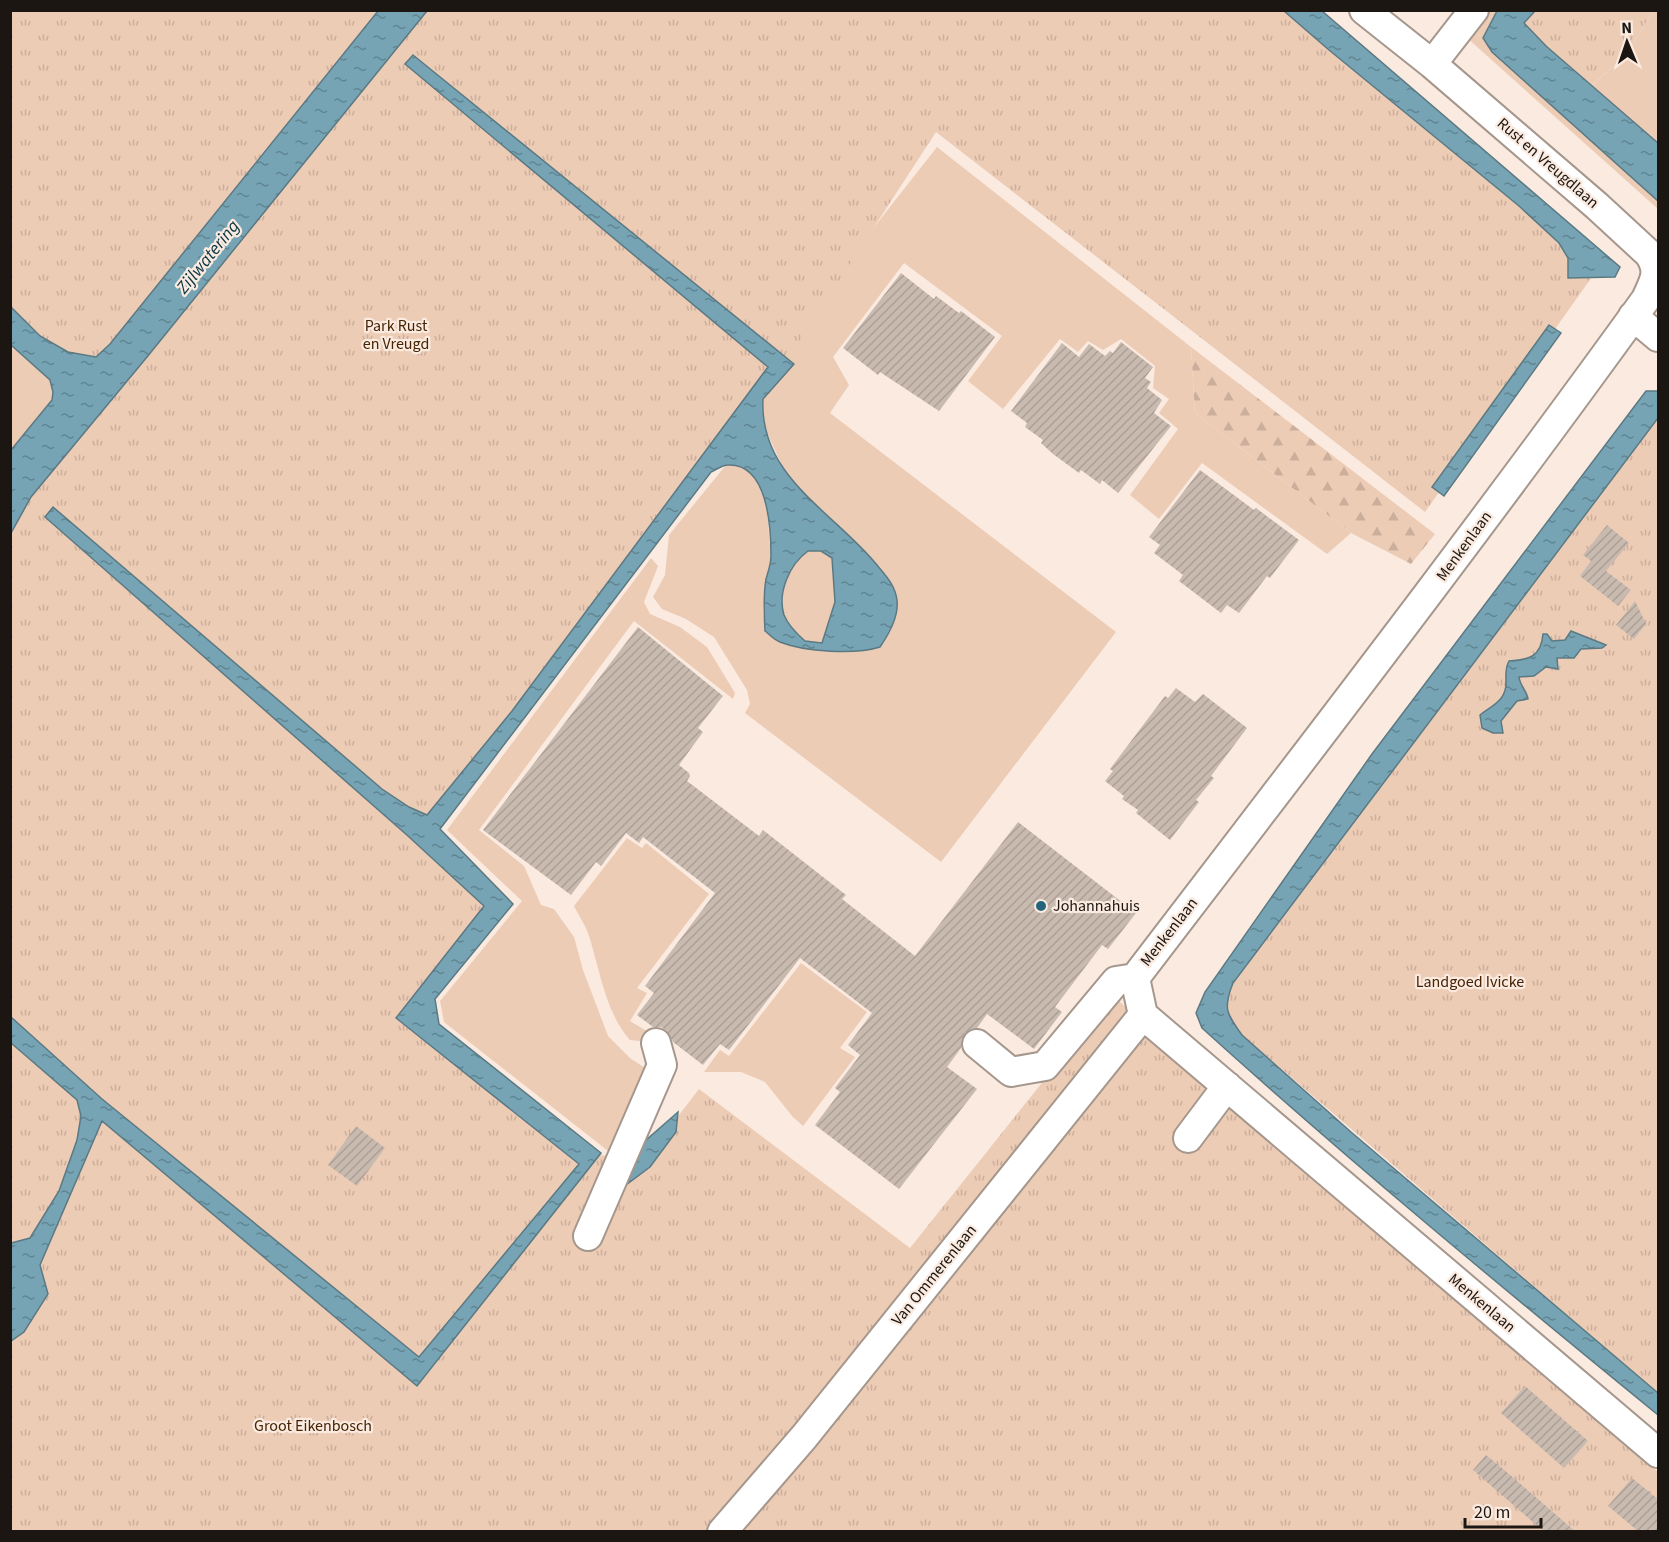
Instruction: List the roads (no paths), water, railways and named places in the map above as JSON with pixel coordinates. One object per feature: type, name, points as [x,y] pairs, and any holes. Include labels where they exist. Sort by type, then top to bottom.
[{"type":"street","name":"Rust en Vreugdlaan","points":[[1364,10],[1432,64],[1598,206],[1649,254],[1656,275],[1646,299],[1633,316]]},
{"type":"street","points":[[1432,64],[1474,10]]},
{"type":"street","points":[[1633,316],[1659,337]]},
{"type":"street","name":"Menkenlaan","points":[[1633,316],[1323,734],[1135,978],[1143,1015],[1659,1453]]},
{"type":"street","points":[[977,1044],[1011,1072],[1045,1066],[1116,981],[1135,978]]},
{"type":"street","name":"Van Ommerenlaan","points":[[722,1532],[804,1437],[1143,1015]]},
{"type":"street","points":[[588,1236],[662,1065],[656,1043]]},
{"type":"street","points":[[1188,1138],[1227,1086]]},
{"type":"water","name":"Zijlwatering","points":[[378,11],[427,11],[31,497],[11,533],[11,450],[52,400],[53,392],[50,380],[11,345],[11,307],[40,336],[68,352],[96,357],[110,344]]},
{"type":"water","points":[[1284,11],[1322,11],[1620,267],[1615,277],[1568,278],[1568,258],[1559,243],[1519,206]]},
{"type":"water","points":[[1497,11],[1535,11],[1524,23],[1546,46],[1658,143],[1658,201],[1492,52],[1483,38]]},
{"type":"water","points":[[413,55],[794,364],[763,399],[765,426],[773,450],[786,472],[802,491],[860,546],[887,577],[897,600],[895,619],[880,647],[857,651],[803,648],[778,641],[765,631],[764,592],[771,556],[770,530],[764,499],[752,474],[741,467],[728,465],[721,467],[711,472],[440,829],[513,904],[435,999],[439,1024],[601,1153],[417,1386],[102,1121],[40,1265],[48,1294],[24,1332],[11,1341],[11,1243],[30,1238],[59,1191],[77,1140],[81,1116],[77,1100],[11,1043],[11,1017],[102,1099],[419,1357],[579,1164],[396,1018],[484,906],[408,836],[45,517],[53,507],[382,789],[409,807],[427,815],[512,711],[768,367],[405,64]],"holes":[[[808,551],[821,551],[832,558],[835,602],[822,643],[805,641],[788,622],[782,606],[784,588],[796,563]]]},
{"type":"water","points":[[1549,325],[1561,333],[1444,496],[1432,487]]},
{"type":"water","points":[[1646,391],[1658,391],[1658,418],[1233,983],[1227,1005],[1232,1021],[1242,1035],[1351,1132],[1658,1393],[1658,1415],[1485,1273],[1314,1127],[1202,1028],[1196,1013],[1205,992],[1372,754]]},
{"type":"water","points":[[1571,631],[1606,645],[1602,648],[1581,649],[1574,658],[1557,658],[1558,669],[1546,667],[1534,676],[1519,677],[1528,699],[1517,701],[1501,721],[1503,733],[1493,733],[1482,728],[1480,715],[1498,701],[1504,693],[1509,661],[1533,656],[1540,648],[1543,634],[1547,634],[1552,641],[1565,640]]},
{"type":"water","points":[[678,1112],[676,1132],[650,1167],[622,1188],[645,1141]]},
{"type":"place","name":"Johannahuis","points":[[1041,906]]},
{"type":"park label","name":"Park Rust en Vreugd","points":[[396,335]]},
{"type":"park label","name":"Landgoed Ivicke","points":[[1470,982]]},
{"type":"park label","name":"Groot Eikenbosch","points":[[313,1426]]}]
